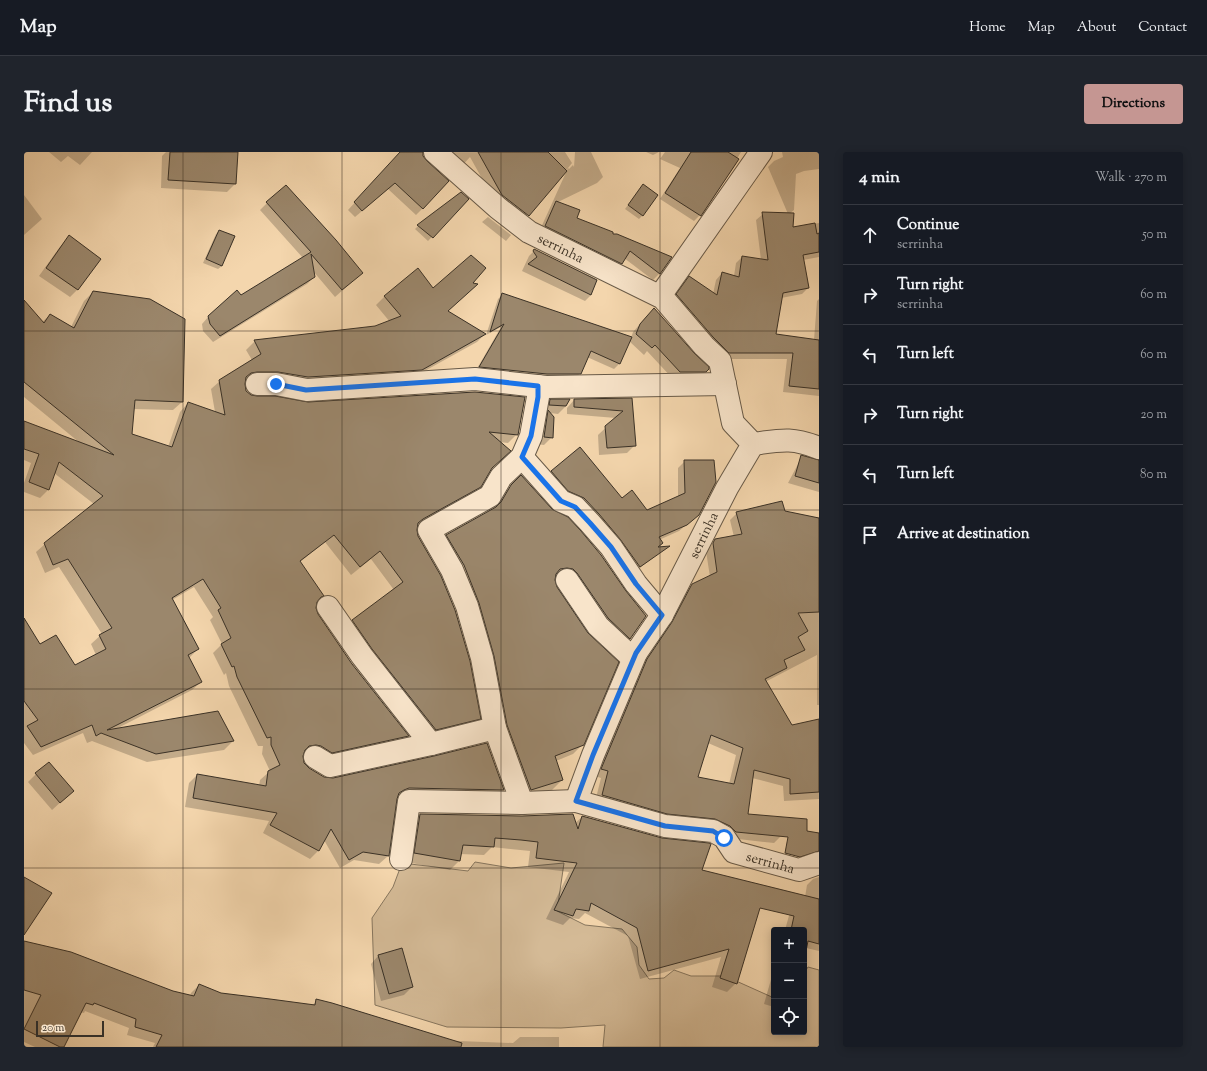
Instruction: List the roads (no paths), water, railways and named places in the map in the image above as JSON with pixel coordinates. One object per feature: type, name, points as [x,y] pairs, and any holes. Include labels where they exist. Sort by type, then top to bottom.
[{"type":"street","name":"serrinha","points":[[435,152],[498,208],[529,232],[663,298],[704,346],[720,361],[733,423],[753,444],[727,488],[662,615],[636,653],[593,755],[576,801],[665,826],[713,831],[724,838],[734,852],[799,870],[819,863]]},
{"type":"street","points":[[660,296],[761,152]]},
{"type":"street","points":[[256,384],[276,384],[306,390],[475,379],[546,387],[725,384]]},
{"type":"street","points":[[522,803],[495,728],[482,658],[467,606],[452,570],[429,530],[490,496],[501,477],[522,457],[531,436],[538,397],[538,386]]},
{"type":"street","points":[[753,444],[785,439],[803,441],[819,448]]},
{"type":"street","points":[[522,457],[561,501],[575,507],[590,523],[611,547],[636,584],[662,615]]},
{"type":"street","points":[[567,580],[598,626],[628,654],[636,653]]},
{"type":"street","points":[[328,607],[362,656],[431,744]]},
{"type":"street","points":[[315,758],[330,766],[431,744],[495,728]]},
{"type":"street","points":[[401,859],[409,801],[522,803],[576,801]]}]
